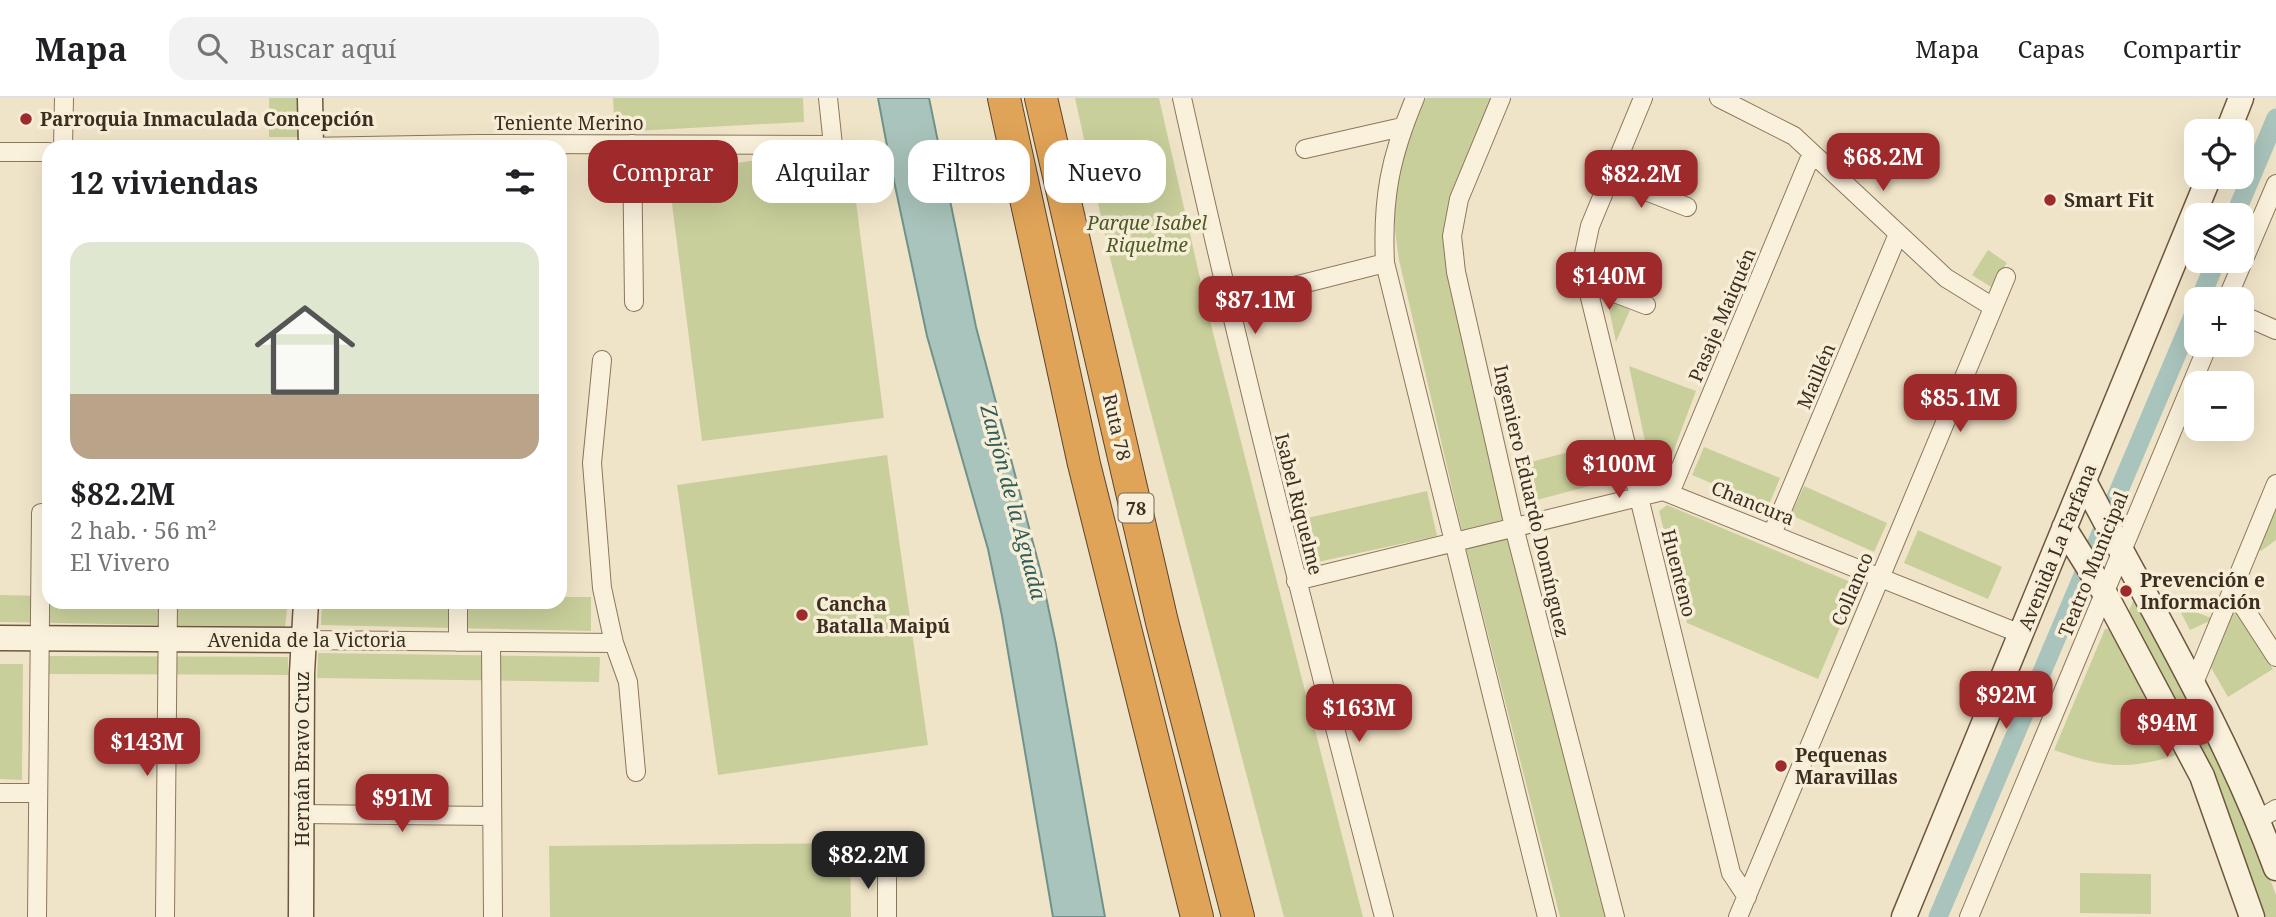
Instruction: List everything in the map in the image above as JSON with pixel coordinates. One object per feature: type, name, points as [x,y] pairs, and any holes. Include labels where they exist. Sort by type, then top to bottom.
[{"type":"highway","name":"Ruta 78","points":[[1004,98],[1087,477],[1197,917]]},
{"type":"highway","name":"Ruta 78","points":[[1041,98],[1162,622],[1238,917]]},
{"type":"street","points":[[63,140],[64,98]]},
{"type":"street","points":[[310,98],[311,140]]},
{"type":"street","name":"Teniente Merino","points":[[738,145],[833,145],[828,98]]},
{"type":"street","name":"Isabel Riquelme","points":[[1182,98],[1227,303],[1384,917]]},
{"type":"street","points":[[1415,98],[1402,127],[1387,182],[1385,263],[1547,917]]},
{"type":"street","name":"Ingeniero Eduardo Domínguez","points":[[1501,98],[1459,199],[1452,236],[1456,272],[1514,527],[1615,917]]},
{"type":"street","name":"Huenteno","points":[[1643,98],[1586,240],[1586,282],[1731,873],[1747,897]]},
{"type":"street","points":[[1719,98],[1794,135],[1946,278],[1993,307]]},
{"type":"street","points":[[2233,119],[2241,98]]},
{"type":"street","points":[[1305,149],[1402,127]]},
{"type":"street","name":"Teniente Merino","points":[[567,144],[588,144]]},
{"type":"street","points":[[0,152],[42,152]]},
{"type":"street","name":"Pasaje Maiquén","points":[[1670,493],[1812,153]]},
{"type":"street","points":[[1610,177],[1687,207]]},
{"type":"street","points":[[2232,287],[2276,184]]},
{"type":"street","name":"Avenida La Farfana","points":[[1904,917],[2021,634],[2089,490],[2204,189]]},
{"type":"street","points":[[633,203],[634,302]]},
{"type":"street","name":"Maillén","points":[[1772,534],[1898,234]]},
{"type":"street","points":[[1227,303],[1385,263]]},
{"type":"street","name":"Collanco","points":[[1738,917],[2006,276]]},
{"type":"street","points":[[1586,282],[1646,305]]},
{"type":"street","points":[[2254,320],[2276,330]]},
{"type":"street","name":"Teatro Municipal","points":[[1969,917],[2099,584],[2203,357]]},
{"type":"street","points":[[602,360],[592,463],[602,589],[614,643],[628,681],[636,772]]},
{"type":"street","points":[[2194,683],[2276,484]]},
{"type":"street","points":[[2089,490],[2267,814],[2276,868]]},
{"type":"street","name":"Chancura","points":[[1296,581],[1663,491],[2021,634]]},
{"type":"street","points":[[37,917],[41,513]]},
{"type":"street","points":[[2067,532],[2099,584],[2202,776],[2252,917]]},
{"type":"street","points":[[2232,589],[2276,657]]},
{"type":"street","points":[[165,917],[168,609]]},
{"type":"street","name":"Hernán Bravo Cruz","points":[[301,917],[305,609]]},
{"type":"street","points":[[458,609],[458,642]]},
{"type":"street","name":"Avenida de la Victoria","points":[[0,638],[614,643]]},
{"type":"street","points":[[491,642],[493,917]]},
{"type":"street","points":[[0,793],[38,793]]},
{"type":"street","points":[[301,814],[492,816]]},
{"type":"street","points":[[887,864],[887,917]]},
{"type":"green space","points":[[269,98],[297,98],[298,137],[269,137]]},
{"type":"green space","points":[[613,98],[803,98],[804,122],[615,132]]},
{"type":"green space","name":"Parque Isabel Riquelme","points":[[1075,98],[1159,98],[1208,313],[1363,917],[1284,917],[1110,258],[1098,203],[1166,203],[1166,140],[1084,140]]},
{"type":"green space","points":[[1426,98],[1491,98],[1450,197],[1443,236],[1448,273],[1609,917],[1560,917],[1465,544],[1399,260],[1395,221],[1398,184],[1409,141]]},
{"type":"green space","points":[[752,161],[752,203],[856,203],[884,418],[702,441],[672,203],[738,203],[738,163]]},
{"type":"green space","points":[[1988,250],[2007,263],[1991,287],[1972,275]]},
{"type":"green space","points":[[1607,299],[1630,310],[1616,342]]},
{"type":"green space","points":[[1629,366],[1696,391],[1669,463],[1649,460]]},
{"type":"green space","points":[[1607,442],[1616,479],[1533,501],[1523,464]]},
{"type":"green space","points":[[1704,447],[1780,478],[1768,507],[1692,475]]},
{"type":"green space","name":"Cancha Batalla Maipú","points":[[887,455],[928,745],[718,775],[677,485]]},
{"type":"green space","points":[[1804,486],[1887,523],[1874,552],[1791,515]]},
{"type":"green space","points":[[1427,491],[1437,536],[1313,563],[1303,519]]},
{"type":"green space","points":[[2276,494],[2276,540],[2261,551],[2254,545]]},
{"type":"green space","points":[[1667,505],[1858,585],[1818,679],[1687,623],[1659,511]]},
{"type":"green space","points":[[1918,530],[2002,567],[1988,599],[1904,563]]},
{"type":"green space","points":[[0,595],[42,596],[42,609],[287,609],[285,627],[0,622]]},
{"type":"green space","points":[[567,597],[591,597],[591,631],[321,625],[322,609],[567,609]]},
{"type":"green space","points":[[2135,597],[2186,690],[2252,831],[2276,895],[2276,917],[2266,917],[2203,752],[2125,620]]},
{"type":"green space","points":[[2177,605],[2214,619],[2190,630]]},
{"type":"green space","points":[[2235,606],[2273,669],[2228,697],[2210,666]]},
{"type":"green space","points":[[2105,629],[2109,629],[2176,755],[2143,763],[2115,765],[2054,750]]},
{"type":"green space","points":[[318,653],[600,657],[599,682],[317,678]]},
{"type":"green space","points":[[47,656],[288,657],[288,675],[47,674]]},
{"type":"green space","points":[[0,664],[23,664],[22,780],[0,779]]},
{"type":"green space","points":[[850,843],[851,917],[550,917],[549,846]]},
{"type":"green space","points":[[2080,873],[2151,874],[2151,914],[2080,913]]},
{"type":"water","name":"Zanjón de la Aguada","points":[[878,98],[929,98],[938,140],[908,140],[908,203],[951,203],[976,327],[1041,573],[1105,917],[1053,917],[1002,616],[988,549],[927,336],[894,181],[894,140],[886,140]]},
{"type":"waterway","points":[[2240,203],[2276,118]]},
{"type":"waterway","points":[[2205,287],[2211,273]]},
{"type":"waterway","points":[[1938,917],[2184,337]]},
{"type":"place","name":"Parroquia Inmaculada Concepción","points":[[26,119]]},
{"type":"place","name":"Smart Fit","points":[[2050,200]]},
{"type":"place","name":"Prevención e Información","points":[[2126,591]]},
{"type":"place","name":"Cancha Batalla Maipú","points":[[802,615]]},
{"type":"place","name":"Pequenas Maravillas","points":[[1781,766]]}]
